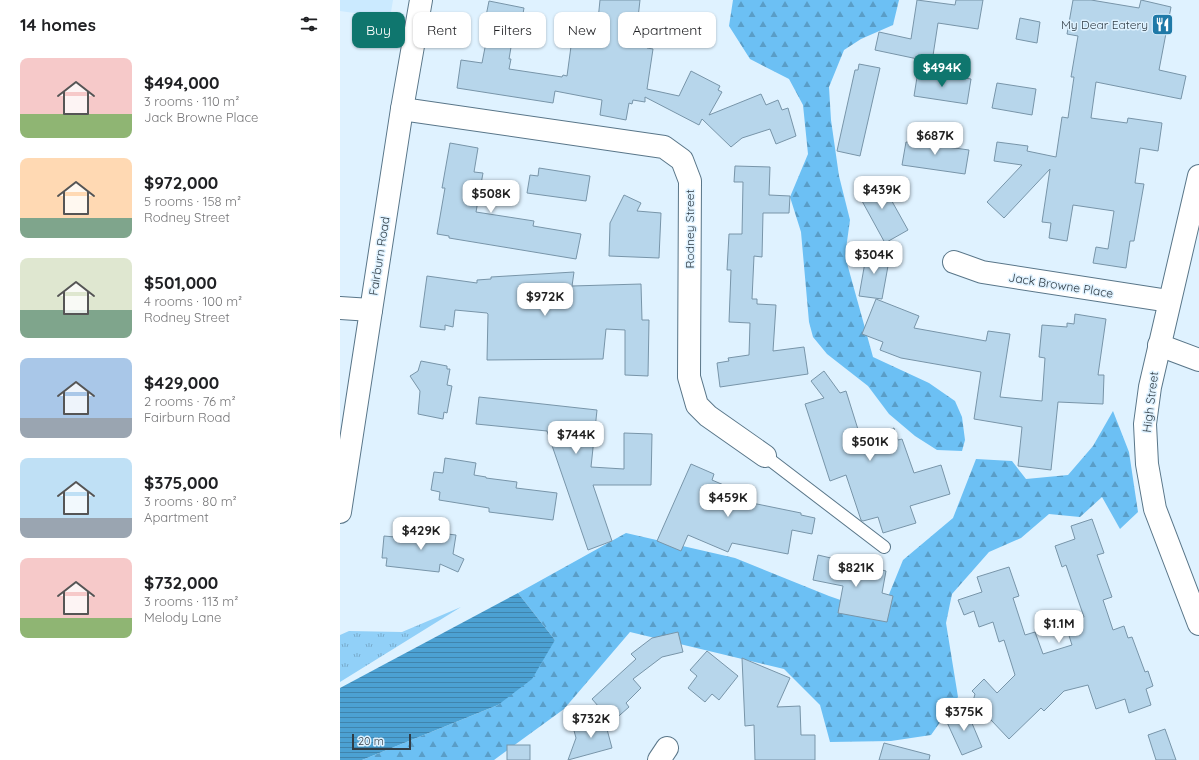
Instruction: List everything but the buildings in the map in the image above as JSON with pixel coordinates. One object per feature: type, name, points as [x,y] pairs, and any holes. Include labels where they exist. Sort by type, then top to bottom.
[{"type":"street","name":"Fairburn Road","points":[[340,512],[402,109],[421,0]]},
{"type":"street","name":"Rodney Street","points":[[402,109],[664,147],[682,160],[690,181],[689,376],[697,405],[708,416],[765,456]]},
{"type":"street","name":"High Street","points":[[1199,176],[1190,244],[1169,301],[1150,387],[1146,424],[1147,464],[1155,509],[1199,624]]},
{"type":"street","name":"Jack Browne Place","points":[[954,262],[982,272],[1169,301]]},
{"type":"street","points":[[340,308],[371,310]]},
{"type":"street","points":[[1159,344],[1199,360]]},
{"type":"lane","points":[[765,456],[884,547]]},
{"type":"shaded area","points":[[340,0],[393,0],[391,12],[352,13],[340,11]]},
{"type":"shaded area","points":[[518,593],[555,640],[532,679],[498,705],[362,760],[340,760],[340,688]]},
{"type":"green space","points":[[733,0],[899,0],[893,25],[861,39],[844,50],[829,87],[831,120],[839,176],[850,220],[845,256],[873,357],[929,383],[955,401],[962,417],[965,440],[962,451],[937,450],[915,436],[889,414],[868,386],[827,354],[813,337],[809,322],[801,232],[790,197],[808,154],[803,105],[789,79],[750,59],[729,26]]},
{"type":"green space","points":[[1113,411],[1129,452],[1138,512],[1120,529],[1102,497],[1080,517],[1049,514],[1021,538],[989,552],[952,594],[946,623],[958,697],[931,735],[891,741],[830,742],[820,705],[784,669],[630,632],[564,709],[494,760],[362,760],[498,705],[555,640],[518,593],[626,533],[735,558],[829,596],[881,614],[903,560],[953,518],[976,459],[1012,461],[1026,479],[1068,475],[1093,446]]},
{"type":"green space","points":[[461,607],[340,682],[340,635],[349,631],[402,632]]},
{"type":"place","name":"My Dear Eatery","points":[[1163,24]]}]
